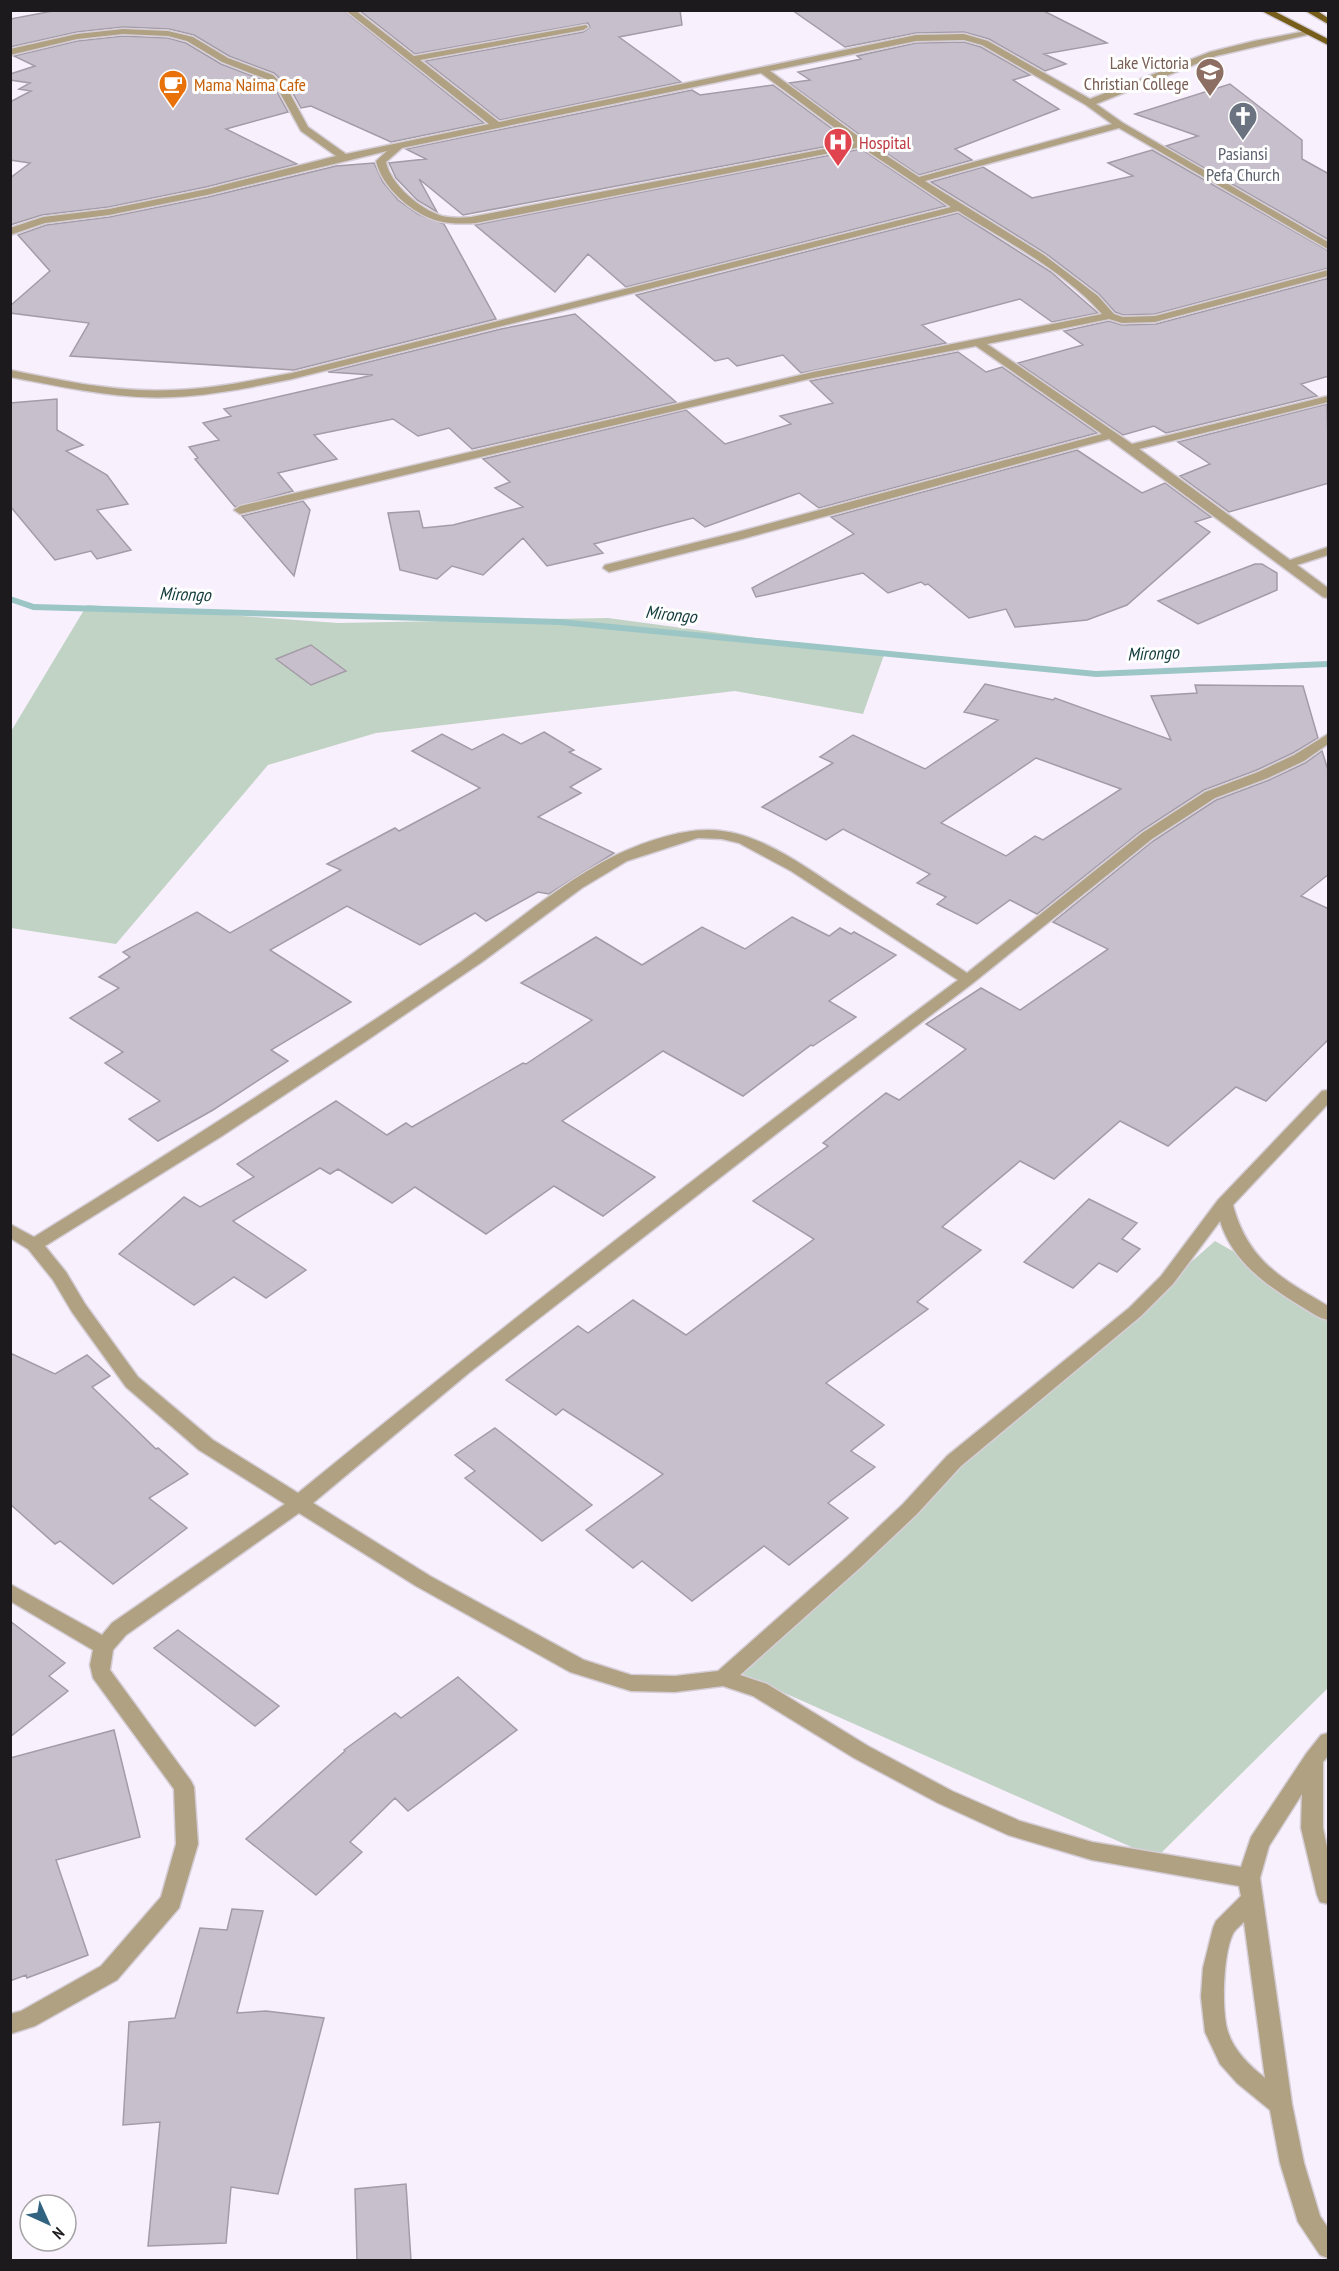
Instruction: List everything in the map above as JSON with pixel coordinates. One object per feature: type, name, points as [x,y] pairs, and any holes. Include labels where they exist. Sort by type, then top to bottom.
[{"type":"main road","points":[[1264,10],[1329,42]]},
{"type":"main road","points":[[1308,10],[1329,21]]},
{"type":"street","points":[[349,10],[497,125]]},
{"type":"street","points":[[412,59],[583,27]]},
{"type":"street","points":[[10,52],[74,36],[113,32],[145,32],[188,38],[208,48],[214,55],[267,75],[277,82],[301,125],[317,140],[344,156]]},
{"type":"street","points":[[1089,103],[1124,91],[1202,58],[1254,43],[1308,32]]},
{"type":"street","points":[[10,232],[43,220],[109,212],[207,192],[344,156],[761,69],[916,38],[964,37],[985,43],[1006,53],[1089,103],[1120,125],[1329,246]]},
{"type":"street","points":[[761,69],[863,144],[959,208],[1065,274],[1094,298],[1110,316]]},
{"type":"street","points":[[918,180],[1120,125]]},
{"type":"street","points":[[399,146],[381,161],[381,169],[385,176],[412,202],[434,216],[453,221],[476,220],[863,144]]},
{"type":"street","points":[[10,373],[81,388],[157,394],[204,391],[292,376],[959,208]]},
{"type":"street","points":[[240,510],[813,375],[1110,316],[1129,321],[1155,319],[1329,273]]},
{"type":"street","points":[[977,342],[1130,448],[1329,594]]},
{"type":"street","points":[[1130,448],[1329,399]]},
{"type":"street","points":[[609,568],[738,536],[1111,435]]},
{"type":"street","points":[[1289,564],[1329,551]]},
{"type":"street","points":[[10,2024],[27,2019],[109,1973],[171,1901],[187,1844],[184,1787],[100,1672],[99,1658],[103,1646],[119,1629],[298,1504],[473,1360],[832,1082],[968,980],[1086,883],[1178,814],[1210,795],[1263,775],[1299,758],[1329,738]]},
{"type":"street","points":[[34,1245],[216,1132],[370,1031],[477,959],[577,885],[622,858],[657,844],[698,834],[722,835],[744,840],[796,868],[968,980]]},
{"type":"street","points":[[723,1678],[855,1561],[910,1509],[954,1461],[1135,1312],[1167,1280],[1224,1204],[1329,1095]]},
{"type":"street","points":[[1224,1204],[1227,1224],[1237,1244],[1251,1263],[1276,1282],[1329,1314]]},
{"type":"street","points":[[10,1230],[34,1245],[60,1276],[78,1308],[132,1382],[206,1445],[423,1581],[577,1666],[631,1683],[675,1684],[723,1678],[760,1690],[861,1752],[945,1797],[1015,1829],[1092,1851],[1250,1889]]},
{"type":"street","points":[[10,1591],[103,1646]]},
{"type":"street","points":[[1329,1741],[1313,1760],[1259,1843],[1250,1889],[1280,2104],[1292,2163],[1310,2222],[1329,2247]]},
{"type":"street","points":[[1313,1760],[1312,1828],[1329,1894]]},
{"type":"street","points":[[1250,1889],[1224,1928],[1214,1968],[1212,1997],[1216,2032],[1228,2057],[1245,2076],[1280,2104]]},
{"type":"green space","points":[[87,605],[338,623],[608,618],[884,655],[863,714],[735,691],[376,733],[268,765],[116,944],[11,928],[10,733]]},
{"type":"green space","points":[[1215,1241],[1328,1305],[1328,1688],[1156,1858],[728,1668]]},
{"type":"building","points":[[58,10],[343,10],[484,123],[391,142],[311,106],[301,108],[290,88],[274,73],[229,56],[194,35],[169,29],[123,27],[77,32],[10,47],[10,19]]},
{"type":"building","points":[[359,10],[680,10],[682,25],[619,37],[681,82],[500,120],[425,61],[583,32],[590,27],[588,23],[415,54]]},
{"type":"building","points":[[792,10],[1042,10],[1107,43],[1044,54],[1066,64],[1045,71],[989,39],[964,32],[916,33],[845,47]]},
{"type":"building","points":[[123,36],[168,38],[186,43],[221,64],[265,81],[277,92],[288,112],[226,129],[297,164],[206,187],[109,207],[42,215],[10,225],[10,178],[30,163],[10,160],[10,102],[31,91],[19,89],[30,83],[10,80],[10,74],[35,66],[14,56],[77,41]]},
{"type":"building","points":[[964,42],[981,47],[1030,75],[1013,80],[1059,109],[955,149],[972,160],[919,175],[789,83],[810,80],[798,72],[861,59],[857,56],[916,43]]},
{"type":"building","points":[[1230,84],[1302,140],[1302,159],[1329,174],[1329,240],[1166,146],[1198,136],[1135,114]]},
{"type":"building","points":[[773,85],[850,142],[463,215],[419,179],[437,212],[417,200],[396,178],[389,163],[426,159],[406,149],[692,90],[700,95]]},
{"type":"building","points":[[861,149],[946,206],[626,287],[588,254],[555,292],[475,225]]},
{"type":"building","points":[[1152,150],[1329,251],[1329,268],[1155,314],[1123,315],[1115,312],[1099,294],[1045,253],[931,182],[983,167],[1032,198],[1133,176],[1108,163]]},
{"type":"building","points":[[374,163],[383,182],[398,200],[418,214],[444,224],[496,319],[294,370],[70,356],[89,323],[10,313],[10,306],[50,271],[18,235],[46,225],[109,217],[208,197],[336,166]]},
{"type":"building","points":[[958,213],[1051,272],[1098,313],[1052,322],[1020,299],[922,325],[946,343],[801,373],[783,355],[737,366],[728,358],[715,361],[636,295]]},
{"type":"building","points":[[1329,278],[1329,376],[1301,384],[1317,396],[1166,433],[1154,426],[1123,435],[1018,363],[1083,345],[1064,331],[1109,321],[1122,325],[1156,324]]},
{"type":"building","points":[[575,314],[676,402],[472,449],[449,428],[418,436],[393,419],[314,435],[337,459],[278,473],[293,491],[235,507],[195,459],[198,458],[189,447],[219,440],[203,423],[231,416],[224,409],[373,375],[328,372],[501,329]]},
{"type":"building","points":[[958,352],[986,372],[1002,367],[1097,433],[819,508],[799,493],[705,527],[693,518],[594,544],[603,553],[547,566],[523,538],[483,575],[452,566],[437,579],[400,570],[388,513],[419,511],[423,528],[453,525],[523,507],[495,488],[510,482],[483,459],[686,410],[725,444],[791,424],[780,416],[833,403],[810,381]]},
{"type":"building","points":[[57,399],[57,430],[83,445],[66,451],[107,475],[128,504],[97,510],[131,550],[97,559],[91,551],[55,560],[10,506],[10,403]]},
{"type":"building","points":[[1327,404],[1329,483],[1229,512],[1180,476],[1210,464],[1178,442]]},
{"type":"building","points":[[1077,450],[1142,493],[1165,483],[1211,517],[1195,522],[1210,532],[1127,605],[1087,620],[1015,627],[1006,609],[969,618],[928,584],[921,582],[888,593],[863,573],[756,597],[752,588],[854,534],[831,517]]},
{"type":"building","points":[[303,501],[310,510],[294,576],[242,516]]},
{"type":"building","points":[[1255,564],[1262,564],[1277,573],[1277,590],[1198,624],[1158,601]]},
{"type":"building","points":[[311,645],[346,671],[311,685],[276,659]]},
{"type":"building","points":[[985,684],[1053,700],[1055,698],[1171,740],[1151,696],[1197,693],[1195,685],[1303,686],[1318,738],[1257,770],[1204,790],[1141,831],[1037,914],[1010,900],[977,924],[937,904],[946,897],[917,883],[930,874],[843,829],[826,840],[762,807],[833,763],[820,757],[853,735],[925,769],[998,720],[964,712]],"holes":[[[1036,758],[1121,789],[1043,840],[1035,836],[1006,856],[941,823]]]},
{"type":"building","points":[[544,732],[574,750],[569,752],[601,769],[570,787],[581,793],[538,817],[614,853],[549,894],[538,892],[486,921],[475,913],[420,945],[347,906],[270,950],[351,1002],[271,1050],[288,1061],[213,1110],[158,1141],[129,1119],[160,1101],[105,1063],[123,1052],[70,1018],[119,988],[99,977],[130,957],[123,952],[197,912],[230,933],[341,870],[327,864],[395,828],[399,831],[480,788],[412,751],[442,734],[472,750],[503,734],[521,744]]},
{"type":"building","points":[[1322,751],[1329,773],[1329,874],[1301,896],[1329,909],[1329,1039],[1266,1101],[1236,1087],[1168,1146],[1120,1121],[1054,1179],[1020,1161],[942,1227],[981,1250],[917,1302],[928,1309],[826,1383],[884,1425],[851,1451],[875,1467],[828,1503],[848,1518],[789,1565],[764,1546],[692,1601],[642,1561],[633,1568],[586,1530],[663,1474],[563,1409],[556,1415],[506,1380],[578,1326],[588,1333],[633,1300],[686,1335],[814,1239],[753,1201],[828,1146],[823,1143],[886,1093],[899,1100],[966,1049],[926,1024],[981,988],[1020,1010],[1108,949],[1053,922],[1153,841],[1216,800],[1269,780],[1305,763]]},
{"type":"building","points":[[792,917],[829,936],[840,928],[851,934],[854,932],[896,955],[829,1001],[856,1017],[813,1046],[811,1045],[743,1096],[663,1051],[562,1121],[655,1177],[603,1216],[554,1186],[486,1234],[415,1187],[392,1203],[338,1169],[330,1174],[320,1168],[233,1221],[306,1270],[266,1298],[234,1277],[194,1305],[119,1254],[184,1197],[200,1207],[254,1177],[237,1164],[336,1101],[387,1135],[406,1123],[412,1127],[523,1063],[526,1064],[592,1020],[521,983],[596,937],[642,965],[702,927],[745,949]]},
{"type":"building","points":[[1089,1199],[1137,1223],[1122,1239],[1140,1249],[1117,1272],[1099,1263],[1073,1288],[1024,1262]]},
{"type":"building","points":[[10,1353],[55,1374],[87,1355],[110,1376],[92,1387],[156,1449],[158,1448],[188,1474],[149,1498],[187,1528],[113,1584],[60,1541],[55,1544],[10,1504]]},
{"type":"building","points":[[495,1428],[592,1505],[542,1541],[465,1478],[475,1471],[455,1455]]},
{"type":"building","points":[[10,1621],[65,1663],[49,1676],[68,1691],[10,1737]]},
{"type":"building","points":[[178,1630],[279,1706],[255,1726],[154,1648]]},
{"type":"building","points":[[458,1677],[517,1730],[408,1811],[395,1798],[350,1842],[362,1852],[316,1895],[246,1839],[344,1750],[395,1713],[401,1718]]},
{"type":"building","points":[[114,1730],[140,1837],[56,1860],[88,1955],[27,1978],[26,1975],[10,1981],[10,1758]]},
{"type":"building","points":[[232,1909],[263,1911],[237,2013],[266,2011],[324,2018],[278,2194],[231,2187],[226,2243],[148,2246],[160,2122],[123,2125],[129,2022],[175,2018],[200,1928],[227,1930]]},
{"type":"building","points":[[406,2184],[411,2260],[357,2260],[355,2189]]},
{"type":"waterway","name":"Mirongo","points":[[10,599],[33,607],[560,622],[1096,674],[1328,664]]},
{"type":"place","name":"Lake Victoria Christian College","points":[[1210,98]]},
{"type":"place","name":"Mama Naima Cafe","points":[[173,110]]},
{"type":"place","name":"Pasiansi Pefa Church","points":[[1243,142]]},
{"type":"place","name":"Hospital","points":[[838,168]]}]
